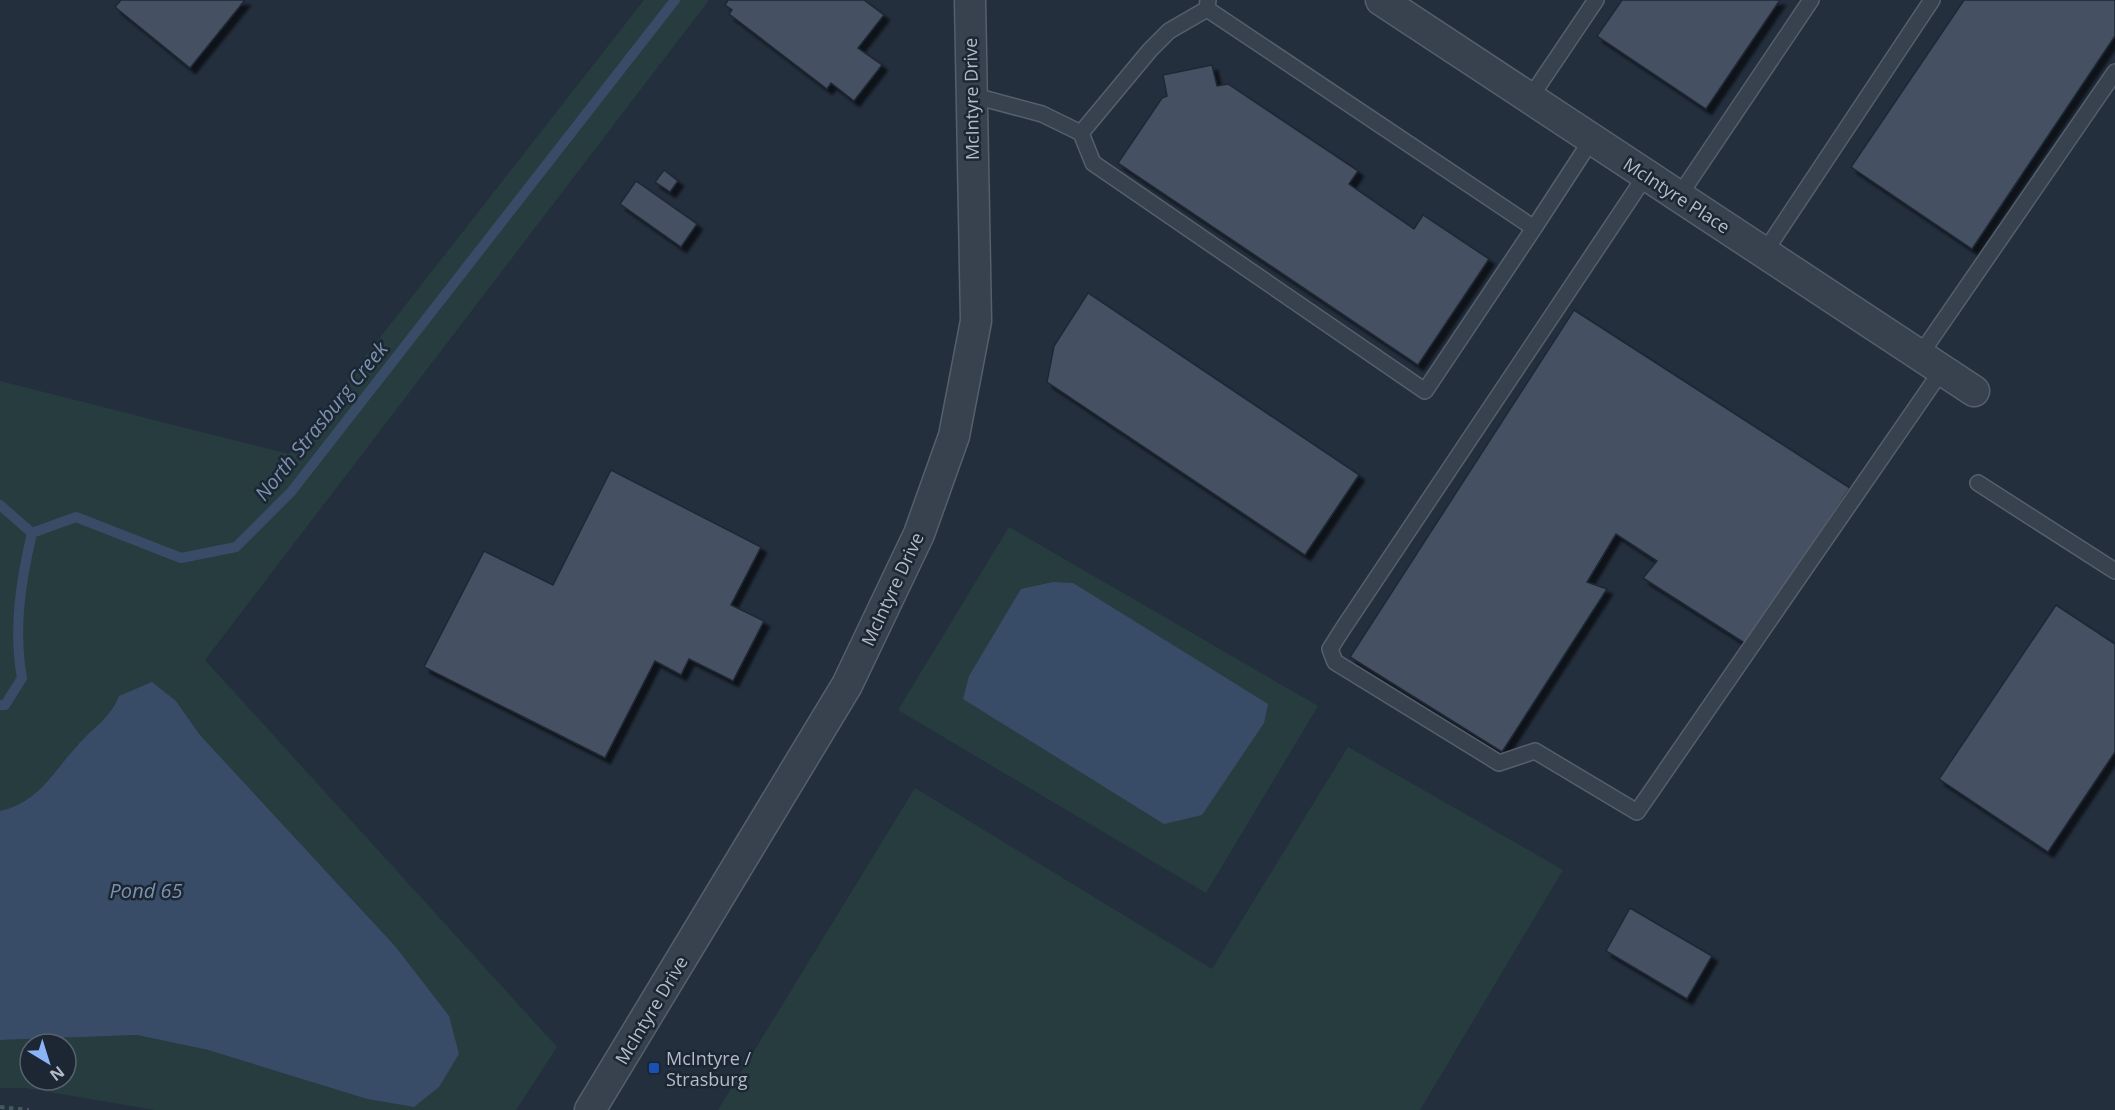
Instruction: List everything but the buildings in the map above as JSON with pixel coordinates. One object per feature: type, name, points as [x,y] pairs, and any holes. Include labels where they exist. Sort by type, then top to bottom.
[{"type":"street","name":"McIntyre Drive","points":[[590,1110],[847,685],[919,534],[954,436],[976,321],[970,0]]},
{"type":"street","name":"McIntyre Place","points":[[1381,0],[1974,391]]},
{"type":"lane","points":[[1530,98],[1596,0]]},
{"type":"lane","points":[[1679,196],[1811,0]]},
{"type":"lane","points":[[1764,252],[1932,0]]},
{"type":"lane","points":[[1081,133],[1150,50],[1169,31],[1207,4],[1534,228]]},
{"type":"lane","points":[[1646,175],[1330,649],[1335,662],[1499,763],[1535,751],[1636,812],[1931,363],[2115,72]]},
{"type":"lane","points":[[971,94],[1042,114],[1081,133],[1093,164],[1425,391],[1592,140]]},
{"type":"lane","points":[[1978,483],[2115,571]]},
{"type":"path","points":[[0,1107],[29,1110]]},
{"type":"green space","points":[[644,0],[709,0],[205,660],[557,1047],[516,1110],[155,1110],[49,1092],[78,1092],[78,1037],[137,1035],[208,1050],[367,1099],[414,1107],[395,946],[200,735],[176,701],[119,696],[106,717],[83,739],[35,794],[13,807],[0,811],[0,381],[289,454]]},
{"type":"green space","points":[[1009,527],[1318,706],[1206,893],[898,710]]},
{"type":"green space","points":[[1348,747],[1563,870],[1420,1110],[718,1110],[915,788],[1212,969]]},
{"type":"green space","points":[[18,1039],[18,1088],[0,1088],[0,1040]]},
{"type":"water","points":[[1053,582],[1073,583],[1268,704],[1264,723],[1202,815],[1164,824],[963,699],[969,676],[1021,589]]},
{"type":"water","name":"Pond 65","points":[[152,682],[176,701],[200,735],[395,946],[449,1016],[459,1054],[439,1087],[414,1107],[367,1099],[208,1050],[137,1035],[78,1037],[78,1032],[18,1032],[18,1039],[0,1040],[0,811],[13,807],[35,794],[83,739],[106,717],[119,696]]},
{"type":"waterway","name":"North Strasburg Creek","points":[[0,705],[5,705],[22,678],[18,641],[19,605],[32,533],[76,517],[181,558],[236,547],[291,492],[675,0]]},
{"type":"waterway","points":[[0,505],[32,533]]},
{"type":"place","name":"McIntyre / Strasburg","points":[[654,1068]]}]
